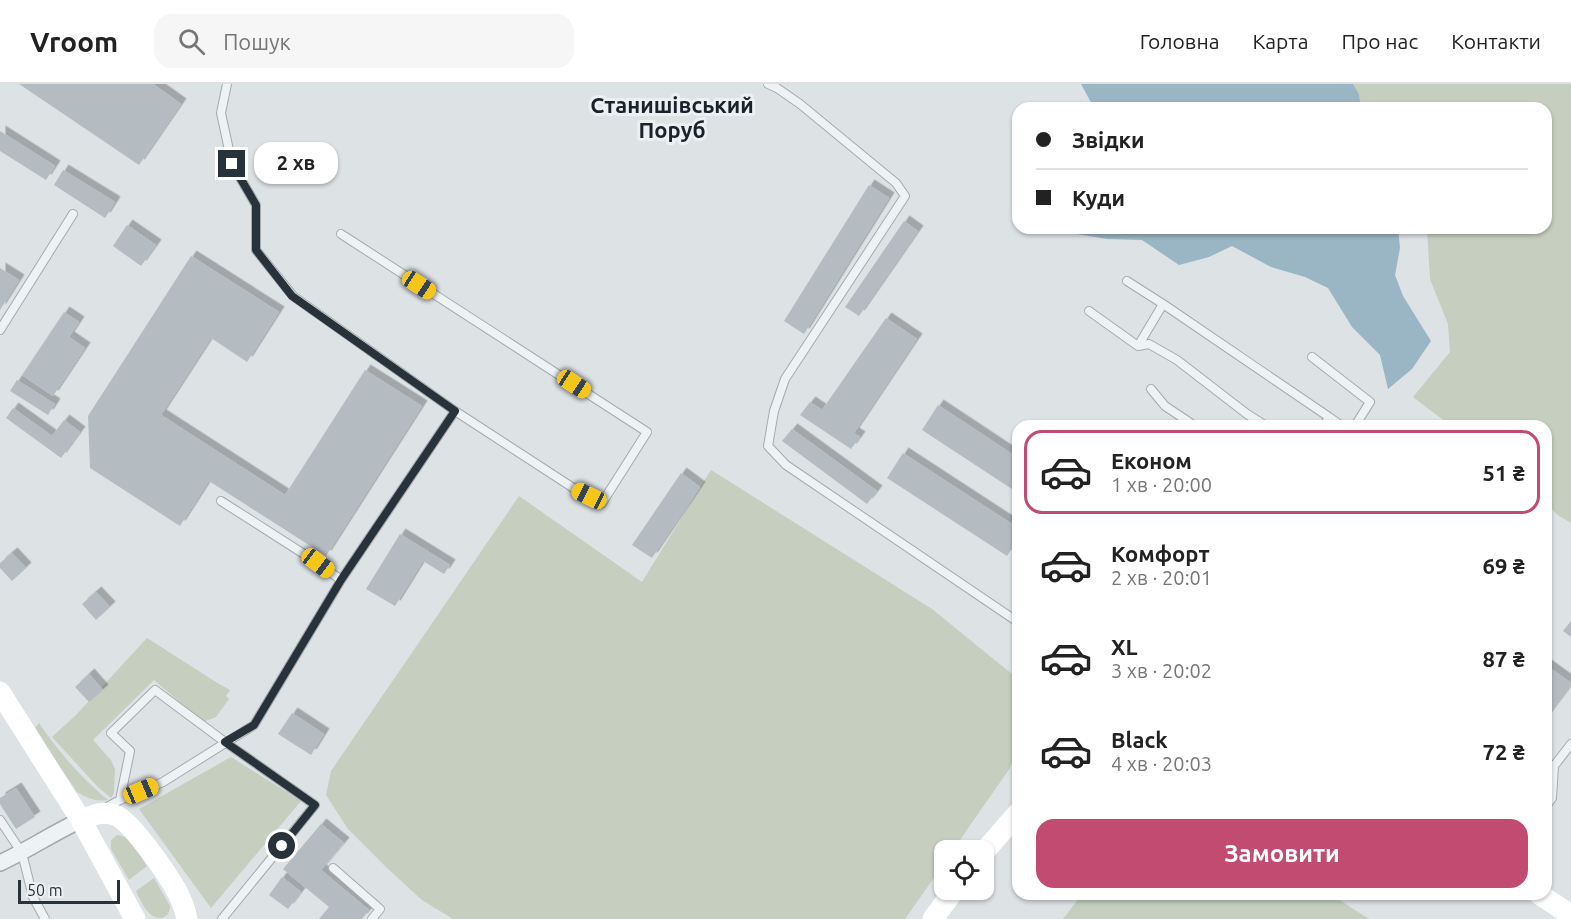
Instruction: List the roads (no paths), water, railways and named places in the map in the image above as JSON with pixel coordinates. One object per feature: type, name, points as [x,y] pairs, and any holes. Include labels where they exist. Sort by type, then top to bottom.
[{"type":"street","points":[[0,692],[25,733],[88,817],[135,919]]},
{"type":"street","points":[[0,863],[22,853],[61,829],[88,817],[102,813],[116,815],[127,822],[176,889],[187,919]]},
{"type":"street","points":[[994,841],[1012,820]]},
{"type":"street","points":[[933,919],[947,900]]},
{"type":"street","points":[[1548,900],[1571,915]]},
{"type":"lane","points":[[227,84],[221,113],[232,164],[256,205],[256,250],[292,296],[455,411],[575,489],[602,503],[647,432],[341,234]]},
{"type":"lane","points":[[768,84],[778,86],[896,183],[905,196],[785,379],[774,411],[768,446],[786,465],[1012,618]]},
{"type":"lane","points":[[0,330],[73,214]]},
{"type":"lane","points":[[1127,281],[1333,420]]},
{"type":"lane","points":[[1138,346],[1162,304]]},
{"type":"lane","points":[[1089,311],[1138,346],[1149,344],[1177,360],[1256,420]]},
{"type":"lane","points":[[1312,357],[1370,402],[1359,420]]},
{"type":"lane","points":[[1151,390],[1165,406],[1186,420]]},
{"type":"lane","points":[[88,817],[120,800],[163,782],[254,725],[341,580],[455,411]]},
{"type":"lane","points":[[221,501],[341,580]]},
{"type":"lane","points":[[120,800],[130,751],[111,733],[155,690],[315,805],[222,919]]},
{"type":"lane","points":[[1552,798],[1554,766],[1571,744]]},
{"type":"lane","points":[[0,820],[22,853],[33,897],[45,919]]},
{"type":"lane","points":[[333,868],[380,909],[372,919]]},
{"type":"water","points":[[1081,84],[1353,84],[1359,94],[1360,102],[1091,102]]},
{"type":"water","points":[[1077,234],[1399,234],[1400,248],[1395,275],[1403,296],[1431,341],[1412,369],[1388,389],[1380,355],[1352,327],[1328,288],[1305,277],[1271,267],[1232,246],[1209,257],[1179,265],[1142,240],[1107,239]]},
{"type":"district","name":"Станишівський Поруб","points":[[672,116]]}]
